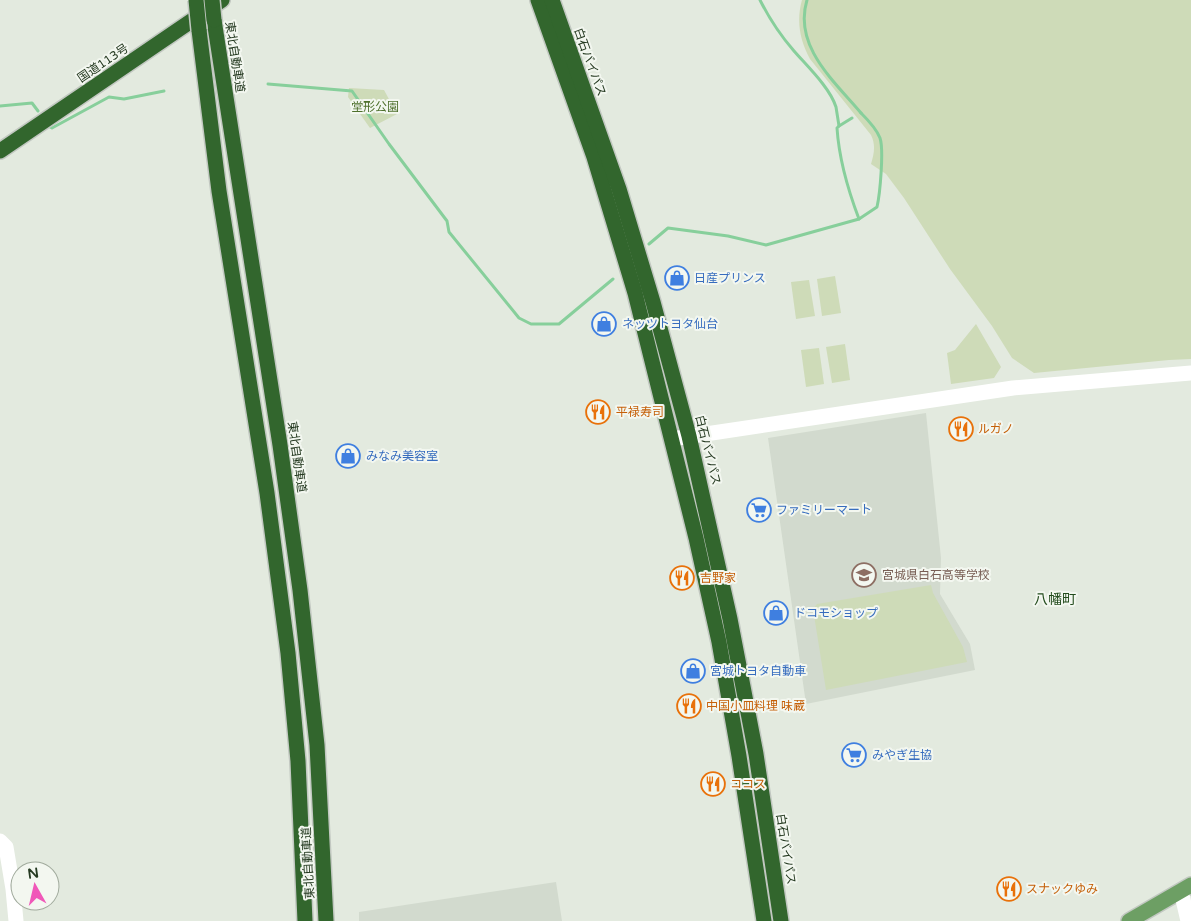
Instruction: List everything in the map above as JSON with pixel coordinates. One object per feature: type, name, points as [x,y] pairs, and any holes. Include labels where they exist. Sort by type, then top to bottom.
[{"type":"highway","name":"東北自動車道","points":[[196,0],[219,191],[267,493],[288,652],[298,761],[305,921]]},
{"type":"highway","name":"東北自動車道","points":[[212,0],[280,445],[300,590],[317,745],[326,921]]},
{"type":"highway","name":"国道113号","points":[[0,151],[222,0]]},
{"type":"highway","name":"白石バイパス","points":[[538,0],[555,28],[619,189],[690,436],[726,601],[756,754],[781,921]]},
{"type":"highway","name":"白石バイパス","points":[[552,0],[555,28],[635,293],[696,538],[719,642],[739,756],[764,921]]},
{"type":"main road","points":[[1129,921],[1186,888]]},
{"type":"street","points":[[672,439],[1013,388],[1191,373]]},
{"type":"street","points":[[0,842],[6,847],[14,889],[16,921]]},
{"type":"street","points":[[1186,888],[1188,921]]},
{"type":"shaded area","name":"宮城県白石高等学校","points":[[926,413],[941,558],[940,594],[970,644],[975,670],[806,704],[768,438]]},
{"type":"shaded area","points":[[556,882],[562,921],[359,921],[359,912]]},
{"type":"green space","points":[[802,0],[1191,0],[1191,359],[1034,373],[1012,358],[992,326],[950,269],[904,198],[886,174],[871,164],[874,142],[871,135],[810,59],[801,38],[799,16]]},
{"type":"green space","name":"堂形公園","points":[[349,88],[384,90],[397,114],[370,128],[348,97]]},
{"type":"green space","points":[[835,276],[841,313],[822,316],[817,279]]},
{"type":"green space","points":[[809,280],[815,316],[796,319],[791,282]]},
{"type":"green space","points":[[976,324],[1001,367],[994,378],[951,384],[947,353],[955,350]]},
{"type":"green space","points":[[845,344],[850,380],[832,383],[826,347]]},
{"type":"green space","points":[[819,348],[824,384],[806,387],[801,350]]},
{"type":"green space","points":[[931,585],[933,593],[963,647],[967,662],[826,690],[813,609],[817,604]]},
{"type":"waterway","points":[[760,0],[784,39],[829,92],[836,107],[839,126],[852,118]]},
{"type":"waterway","points":[[807,0],[804,17],[806,33],[811,48],[828,75],[861,113]]},
{"type":"waterway","points":[[268,84],[352,91],[447,221],[449,232],[519,318],[531,324],[559,324],[613,279]]},
{"type":"waterway","points":[[50,127],[52,128],[109,97],[124,99],[164,91]]},
{"type":"waterway","points":[[0,106],[32,103],[38,111]]},
{"type":"waterway","points":[[649,244],[668,228],[728,236],[766,245],[859,219],[877,207],[882,162],[880,138],[861,113]]},
{"type":"waterway","points":[[839,126],[837,128],[842,163],[859,219]]},
{"type":"place","name":"日産プリンス","points":[[677,278]]},
{"type":"place","name":"ネッツトヨタ仙台","points":[[604,324]]},
{"type":"place","name":"平禄寿司","points":[[598,412]]},
{"type":"place","name":"ルガノ","points":[[961,429]]},
{"type":"place","name":"みなみ美容室","points":[[348,456]]},
{"type":"place","name":"ファミリーマート","points":[[759,510]]},
{"type":"place","name":"宮城県白石高等学校","points":[[864,575]]},
{"type":"place","name":"吉野家","points":[[682,578]]},
{"type":"place","name":"ドコモショップ","points":[[776,613]]},
{"type":"place","name":"宮城トヨタ自動車","points":[[693,671]]},
{"type":"place","name":"中国小皿料理 味蔵","points":[[689,706]]},
{"type":"place","name":"みやぎ生協","points":[[854,755]]},
{"type":"place","name":"ココス","points":[[713,784]]},
{"type":"place","name":"スナックゆみ","points":[[1009,889]]},
{"type":"district","name":"八幡町","points":[[1055,599]]}]
